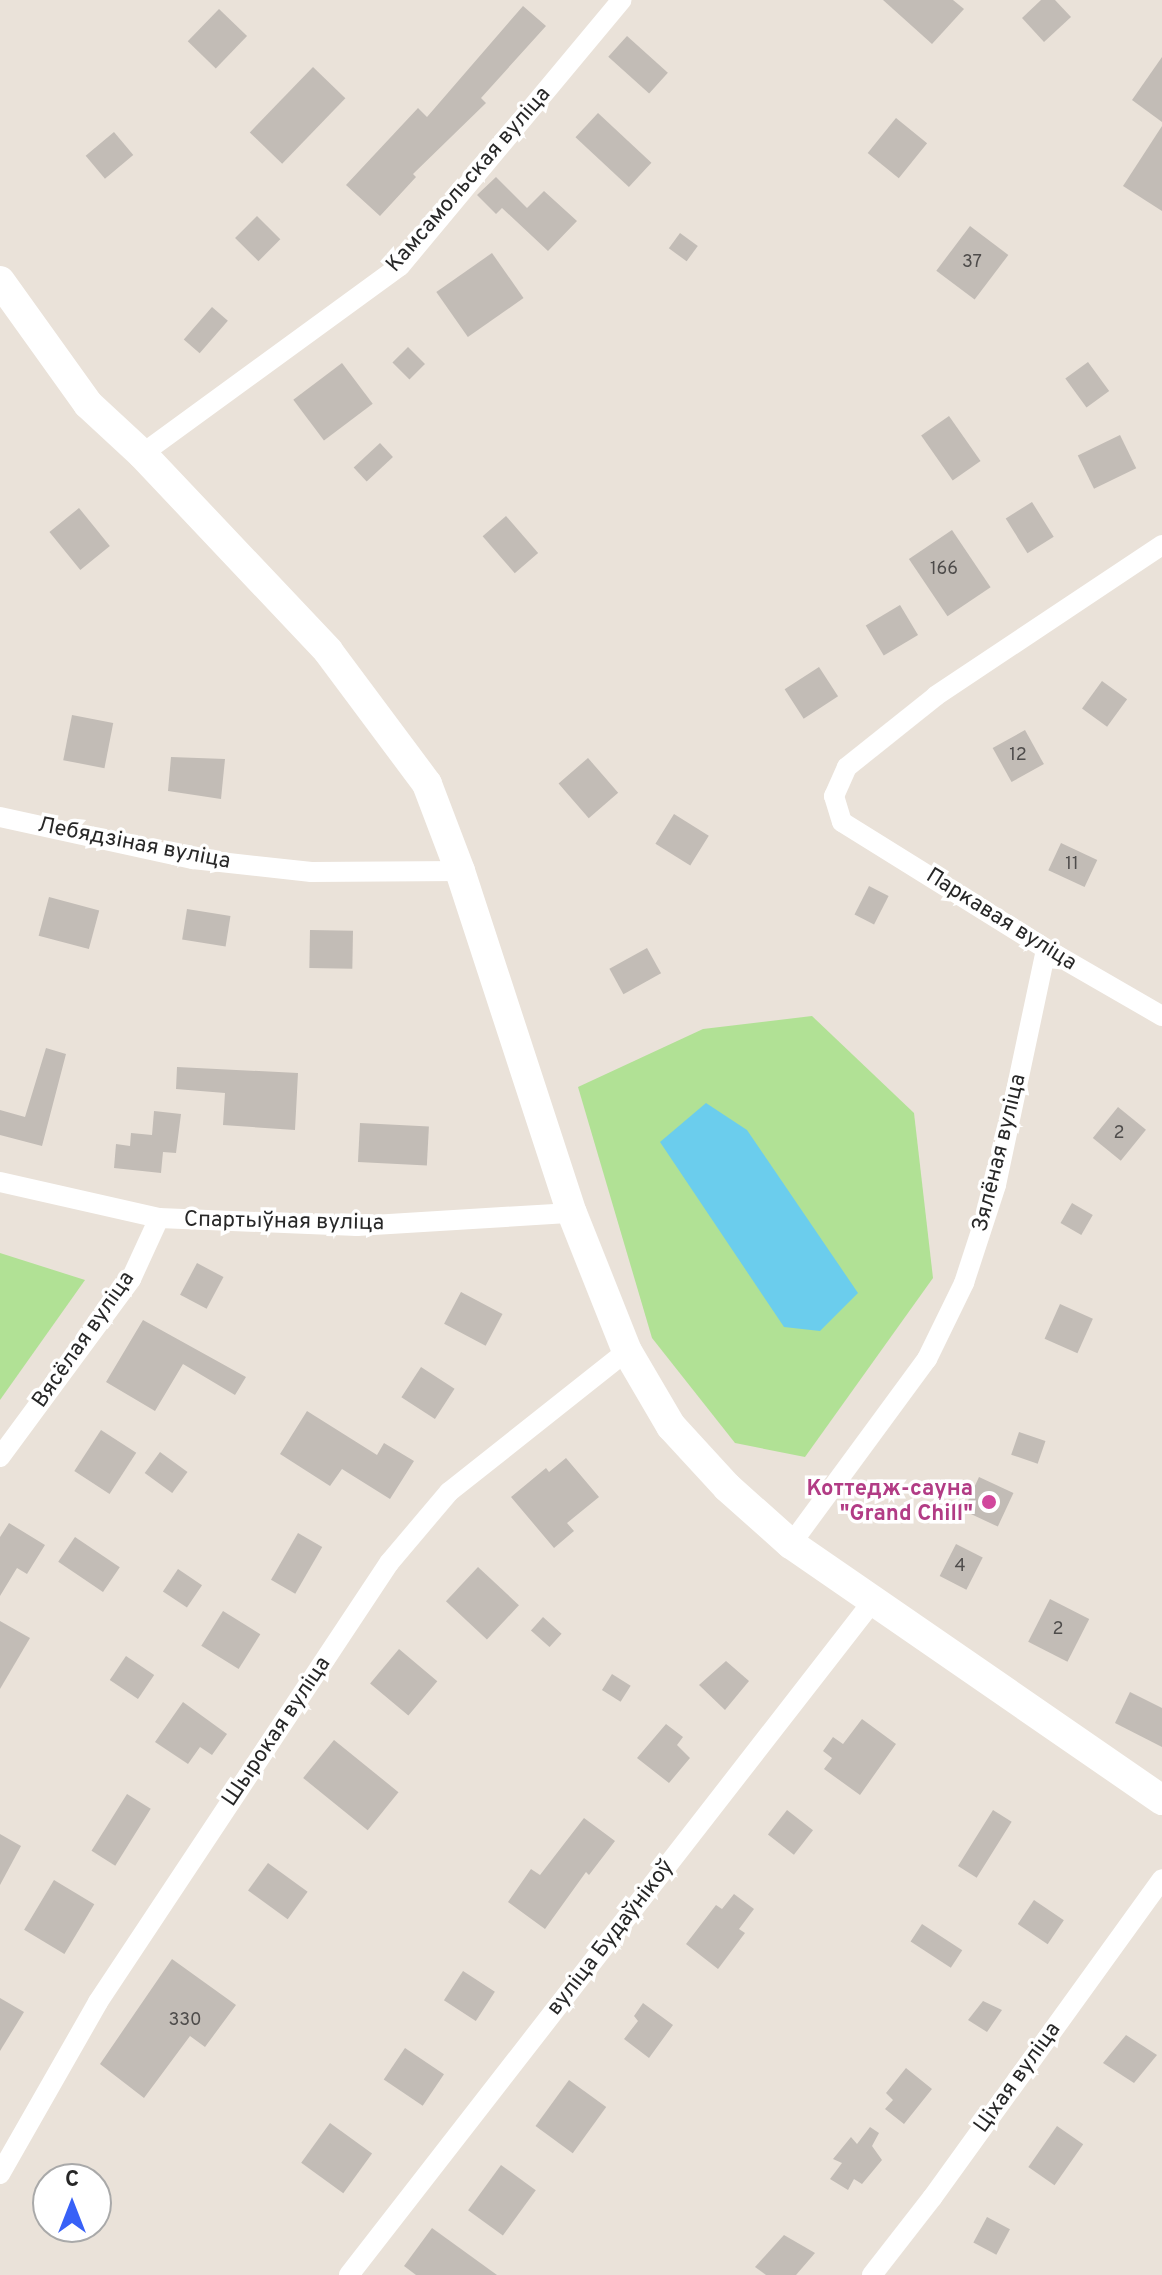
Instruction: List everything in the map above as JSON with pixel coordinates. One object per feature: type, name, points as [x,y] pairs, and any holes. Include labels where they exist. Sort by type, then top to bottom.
[{"type":"street","name":"Камсамольская вуліца","points":[[142,454],[400,266],[622,0]]},
{"type":"street","points":[[0,281],[88,404],[142,454],[328,651],[427,784],[460,871],[572,1213],[627,1351],[671,1426],[727,1487],[791,1544],[1162,1800]]},
{"type":"street","name":"Паркавая вуліца","points":[[1162,545],[936,696],[847,767],[834,796],[842,822],[1046,949],[1162,1016]]},
{"type":"street","name":"Лебядзіная вуліца","points":[[0,817],[193,859],[311,872],[460,871]]},
{"type":"street","name":"Зялёная вуліца","points":[[791,1544],[927,1359],[964,1283],[996,1185],[1046,949]]},
{"type":"street","name":"Спартыўная вуліца","points":[[0,1182],[159,1218],[357,1226],[572,1213]]},
{"type":"street","name":"Вясёлая вуліца","points":[[0,1457],[131,1279],[159,1218]]},
{"type":"street","name":"Шырокая вуліца","points":[[0,2174],[98,2002],[389,1563],[449,1492],[627,1351]]},
{"type":"street","name":"вуліца Будаўнікоў","points":[[349,2275],[873,1601]]},
{"type":"street","name":"Ціхая вуліца","points":[[872,2275],[932,2198],[1162,1879]]},
{"type":"green space","points":[[812,1016],[914,1113],[933,1278],[805,1457],[735,1443],[652,1338],[578,1087],[703,1029]]},
{"type":"green space","points":[[0,1253],[85,1280],[0,1400]]},
{"type":"water","points":[[706,1103],[747,1130],[858,1293],[820,1331],[784,1327],[660,1142]]},
{"type":"building","points":[[883,0],[953,0],[964,9],[932,44]]},
{"type":"building","points":[[1041,0],[1055,0],[1071,17],[1044,42],[1022,18]]},
{"type":"building","points":[[523,6],[546,26],[481,98],[486,103],[413,174],[416,177],[380,216],[346,185],[418,108],[427,117]]},
{"type":"building","points":[[219,9],[247,36],[216,68],[188,41]]},
{"type":"building","points":[[627,36],[668,73],[649,94],[608,57]]},
{"type":"building","points":[[1162,57],[1162,122],[1132,100]]},
{"type":"building","points":[[313,67],[345,98],[282,164],[250,132]]},
{"type":"building","points":[[598,113],[651,163],[629,187],[575,137]]},
{"type":"building","points":[[896,118],[927,143],[899,178],[868,153]]},
{"type":"building","points":[[1162,126],[1162,211],[1123,186]]},
{"type":"building","points":[[114,132],[133,155],[105,179],[86,156]]},
{"type":"building","points":[[496,177],[527,208],[544,191],[577,221],[548,251],[502,208],[496,214],[477,195]]},
{"type":"building","points":[[257,216],[280,239],[258,261],[235,238]]},
{"type":"building","points":[[970,226],[1008,255],[975,300],[936,271]]},
{"type":"building","points":[[680,233],[698,246],[687,261],[669,248]]},
{"type":"building","points":[[492,253],[524,298],[468,337],[436,292]]},
{"type":"building","points":[[212,307],[228,321],[200,353],[184,339]]},
{"type":"building","points":[[408,347],[425,364],[409,380],[392,363]]},
{"type":"building","points":[[1088,362],[1109,391],[1087,408],[1065,378]]},
{"type":"building","points":[[342,363],[373,404],[324,440],[293,400]]},
{"type":"building","points":[[949,416],[981,461],[953,481],[921,436]]},
{"type":"building","points":[[1120,435],[1136,468],[1094,489],[1078,456]]},
{"type":"building","points":[[380,443],[393,457],[367,481],[354,468]]},
{"type":"building","points":[[1032,502],[1054,537],[1027,553],[1006,518]]},
{"type":"building","points":[[79,508],[110,546],[80,570],[49,532]]},
{"type":"building","points":[[506,516],[538,553],[515,573],[483,536]]},
{"type":"building","points":[[952,530],[991,587],[947,616],[909,559]]},
{"type":"building","points":[[900,605],[918,635],[884,656],[866,626]]},
{"type":"building","points":[[819,667],[838,696],[804,719],[785,689]]},
{"type":"building","points":[[1102,681],[1127,699],[1107,727],[1082,709]]},
{"type":"building","points":[[72,715],[113,723],[104,768],[63,760]]},
{"type":"building","points":[[1025,730],[1044,764],[1012,782],[993,748]]},
{"type":"building","points":[[171,757],[225,759],[221,799],[168,791]]},
{"type":"building","points":[[588,758],[618,793],[589,818],[559,784]]},
{"type":"building","points":[[674,814],[709,836],[690,865],[655,844]]},
{"type":"building","points":[[1061,843],[1097,860],[1085,887],[1048,870]]},
{"type":"building","points":[[869,886],[889,896],[874,924],[854,915]]},
{"type":"building","points":[[49,897],[99,910],[89,949],[39,936]]},
{"type":"building","points":[[187,909],[230,916],[226,947],[182,940]]},
{"type":"building","points":[[310,930],[353,931],[352,969],[309,968]]},
{"type":"building","points":[[647,948],[661,973],[623,994],[609,969]]},
{"type":"building","points":[[46,1048],[66,1054],[42,1146],[0,1135],[0,1110],[25,1117]]},
{"type":"building","points":[[177,1067],[298,1073],[295,1130],[223,1125],[225,1093],[176,1089]]},
{"type":"building","points":[[1118,1107],[1146,1130],[1121,1161],[1093,1138]]},
{"type":"building","points":[[154,1111],[181,1114],[176,1153],[163,1152],[161,1173],[114,1168],[116,1144],[130,1146],[131,1133],[152,1135]]},
{"type":"building","points":[[360,1123],[429,1127],[427,1166],[358,1162]]},
{"type":"building","points":[[1072,1203],[1093,1215],[1081,1235],[1060,1223]]},
{"type":"building","points":[[197,1263],[223,1277],[207,1309],[180,1295]]},
{"type":"building","points":[[461,1292],[502,1314],[486,1346],[444,1324]]},
{"type":"building","points":[[1060,1304],[1093,1319],[1077,1353],[1045,1339]]},
{"type":"building","points":[[143,1320],[246,1377],[235,1395],[183,1364],[155,1411],[106,1382]]},
{"type":"building","points":[[421,1367],[455,1389],[435,1419],[401,1397]]},
{"type":"building","points":[[307,1411],[377,1455],[384,1443],[414,1461],[390,1499],[342,1469],[330,1486],[280,1454]]},
{"type":"building","points":[[101,1430],[136,1453],[110,1494],[74,1471]]},
{"type":"building","points":[[1019,1432],[1045,1441],[1038,1464],[1011,1455]]},
{"type":"building","points":[[160,1452],[188,1472],[172,1493],[145,1473]]},
{"type":"building","points":[[566,1458],[599,1497],[567,1523],[574,1531],[554,1548],[511,1497],[546,1468],[549,1472]]},
{"type":"building","name":"Коттедж-сауна \"Grand Chill\"","points":[[979,1477],[1013,1493],[998,1527],[963,1511]]},
{"type":"building","points":[[9,1523],[45,1545],[27,1574],[17,1568],[0,1596],[0,1537]]},
{"type":"building","points":[[298,1533],[322,1547],[295,1594],[271,1580]]},
{"type":"building","points":[[75,1537],[120,1567],[103,1592],[58,1562]]},
{"type":"building","points":[[956,1544],[983,1558],[966,1590],[940,1576]]},
{"type":"building","points":[[478,1567],[519,1605],[487,1640],[446,1601]]},
{"type":"building","points":[[178,1569],[202,1585],[187,1608],[163,1591]]},
{"type":"building","points":[[1050,1599],[1089,1619],[1067,1662],[1028,1642]]},
{"type":"building","points":[[223,1611],[260,1634],[239,1669],[201,1646]]},
{"type":"building","points":[[543,1617],[562,1634],[550,1647],[531,1630]]},
{"type":"building","points":[[0,1621],[30,1638],[0,1689]]},
{"type":"building","points":[[399,1649],[437,1681],[408,1716],[370,1683]]},
{"type":"building","points":[[126,1656],[154,1675],[138,1699],[110,1680]]},
{"type":"building","points":[[726,1661],[749,1681],[725,1710],[699,1685]]},
{"type":"building","points":[[612,1674],[631,1686],[621,1702],[602,1690]]},
{"type":"building","points":[[1130,1692],[1162,1708],[1162,1747],[1115,1723]]},
{"type":"building","points":[[183,1702],[227,1734],[212,1755],[200,1747],[188,1764],[155,1742]]},
{"type":"building","points":[[862,1719],[896,1744],[860,1795],[824,1769],[832,1758],[823,1751],[833,1737],[843,1744]]},
{"type":"building","points":[[666,1724],[683,1737],[677,1745],[690,1758],[669,1783],[637,1758]]},
{"type":"building","points":[[334,1740],[399,1792],[368,1830],[303,1778]]},
{"type":"building","points":[[127,1794],[151,1809],[115,1866],[91,1851]]},
{"type":"building","points":[[787,1810],[813,1830],[794,1855],[768,1834]]},
{"type":"building","points":[[993,1810],[1012,1822],[977,1878],[958,1866]]},
{"type":"building","points":[[584,1818],[615,1841],[589,1875],[586,1872],[545,1929],[508,1902],[531,1869],[540,1875]]},
{"type":"building","points":[[0,1834],[21,1846],[0,1885]]},
{"type":"building","points":[[268,1863],[308,1892],[288,1919],[248,1891]]},
{"type":"building","points":[[54,1880],[94,1904],[64,1954],[24,1930]]},
{"type":"building","points":[[734,1894],[754,1909],[739,1929],[745,1933],[718,1969],[686,1944],[716,1905],[722,1909]]},
{"type":"building","points":[[1034,1900],[1064,1920],[1048,1944],[1018,1924]]},
{"type":"building","points":[[922,1924],[962,1950],[951,1968],[911,1942]]},
{"type":"building","points":[[172,1959],[236,2005],[205,2047],[190,2036],[144,2098],[100,2064]]},
{"type":"building","points":[[463,1971],[495,1992],[476,2021],[444,2000]]},
{"type":"building","points":[[0,1998],[24,2012],[0,2051]]},
{"type":"building","points":[[983,2001],[1002,2010],[987,2032],[968,2020]]},
{"type":"building","points":[[643,2003],[673,2025],[649,2058],[624,2039],[638,2021],[634,2016]]},
{"type":"building","points":[[1126,2035],[1157,2055],[1134,2083],[1103,2063]]},
{"type":"building","points":[[405,2048],[444,2074],[423,2106],[384,2080]]},
{"type":"building","points":[[906,2068],[932,2089],[904,2124],[885,2109],[893,2100],[886,2093]]},
{"type":"building","points":[[569,2080],[606,2107],[573,2153],[535,2126]]},
{"type":"building","points":[[330,2123],[372,2154],[343,2193],[301,2163]]},
{"type":"building","points":[[1057,2126],[1083,2144],[1055,2185],[1028,2167]]},
{"type":"building","points":[[870,2127],[879,2133],[872,2146],[882,2160],[862,2184],[854,2179],[848,2190],[830,2179],[842,2163],[833,2159],[851,2137],[857,2144]]},
{"type":"building","points":[[501,2165],[536,2190],[503,2236],[468,2210]]},
{"type":"building","points":[[987,2217],[1010,2229],[996,2255],[973,2243]]},
{"type":"building","points":[[432,2228],[497,2275],[416,2275],[404,2266]]},
{"type":"building","points":[[784,2235],[815,2253],[796,2275],[766,2275],[755,2267]]},
{"type":"place","name":"Коттедж-сауна \"Grand Chill\"","points":[[989,1502]]}]
